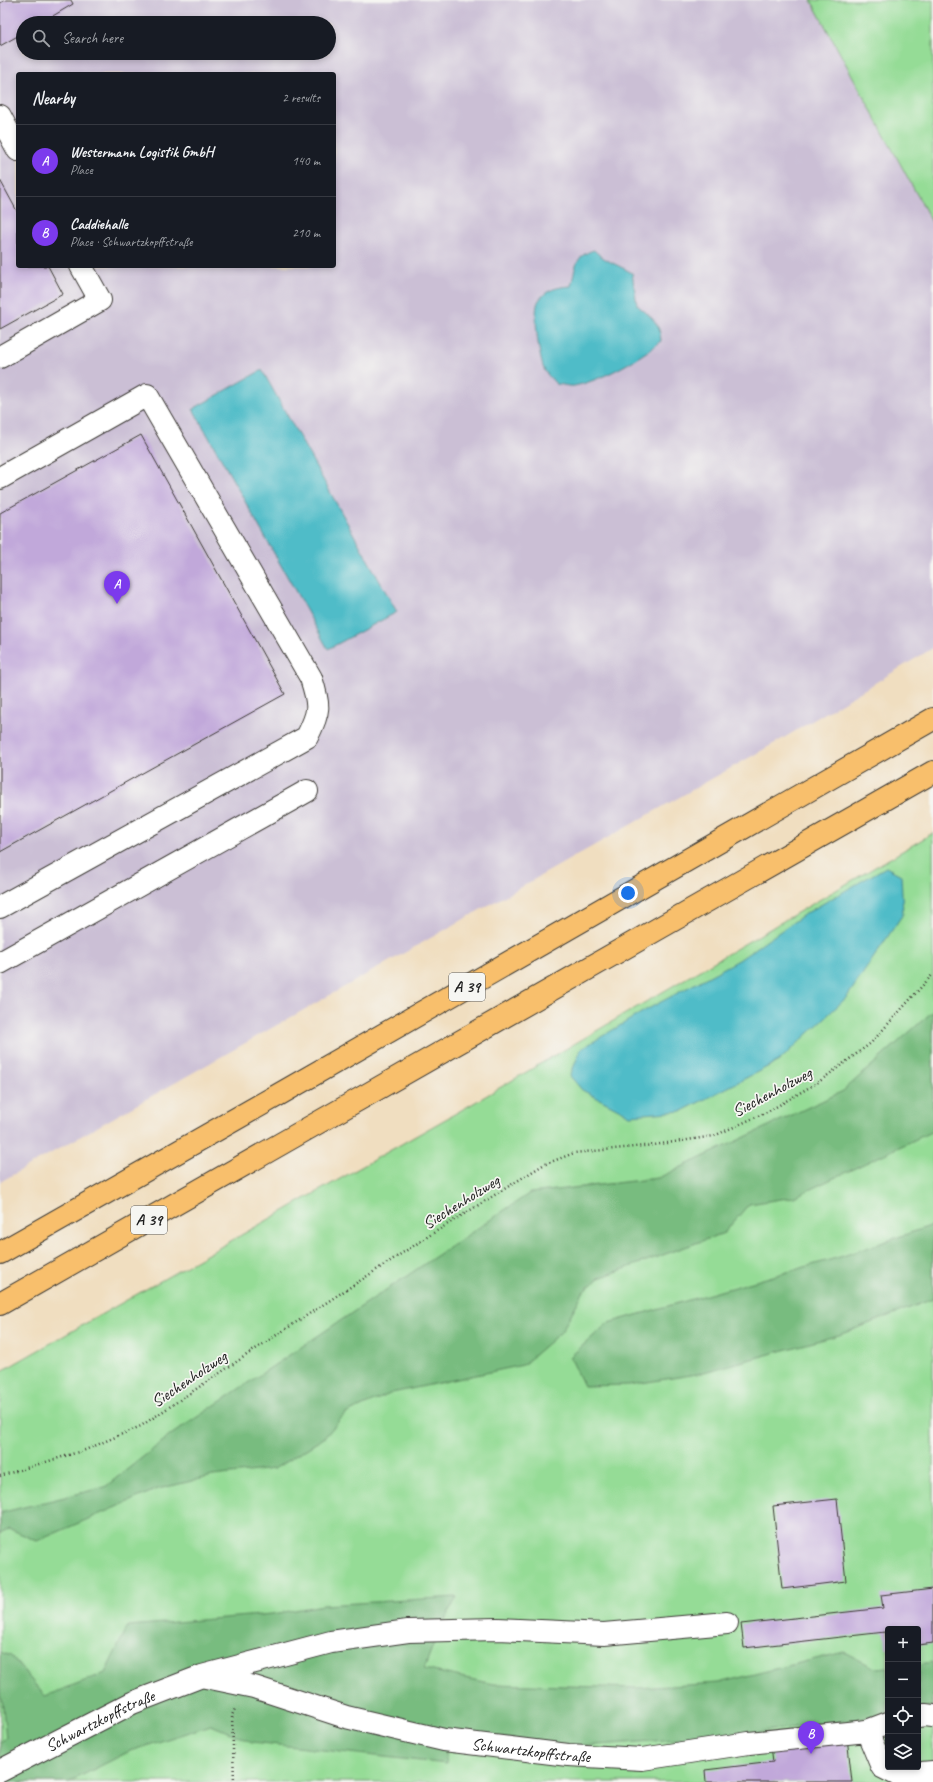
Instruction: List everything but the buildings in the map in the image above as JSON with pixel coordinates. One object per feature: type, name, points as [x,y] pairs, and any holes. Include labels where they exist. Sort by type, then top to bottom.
[{"type":"highway","name":"A 39","points":[[0,1252],[278,1095],[933,719]]},
{"type":"highway","name":"A 39","points":[[0,1304],[933,772]]},
{"type":"street","points":[[0,116],[16,146]]},
{"type":"street","points":[[0,357],[100,300],[82,268]]},
{"type":"street","points":[[0,478],[147,395],[312,678],[318,702],[315,722],[307,737],[0,907]]},
{"type":"street","points":[[0,963],[307,792]]},
{"type":"street","name":"Schwartzkopffstraße","points":[[0,1771],[132,1703],[202,1676],[331,1642],[408,1631],[498,1629],[604,1634],[727,1623]]},
{"type":"street","name":"Schwartzkopffstraße","points":[[202,1676],[254,1687],[346,1717],[444,1740],[568,1755],[642,1759],[749,1742],[867,1731],[885,1724]]},
{"type":"street","points":[[921,1716],[933,1716]]},
{"type":"street","points":[[867,1731],[882,1767],[898,1775],[933,1772]]},
{"type":"path","name":"Siechenholzweg","points":[[0,1476],[85,1450],[141,1426],[276,1335],[543,1165],[574,1153],[654,1146],[714,1136],[769,1111],[820,1081],[871,1043],[933,974]]},
{"type":"path","points":[[234,1782],[232,1715],[243,1692],[254,1687]]},
{"type":"shaded area","points":[[0,0],[811,0],[933,224],[933,648],[782,739],[0,1182]]},
{"type":"green space","points":[[811,0],[933,0],[933,224]]},
{"type":"green space","points":[[933,833],[933,1782],[0,1782],[0,1372],[472,1104]]},
{"type":"green space","points":[[933,1011],[933,1131],[794,1197],[749,1204],[724,1233],[599,1278],[584,1291],[561,1332],[523,1365],[392,1393],[345,1414],[324,1438],[274,1469],[213,1476],[158,1489],[37,1541],[10,1529],[0,1534],[0,1513],[105,1487],[172,1434],[530,1193],[658,1178],[843,1091]]},
{"type":"green space","points":[[933,1225],[933,1299],[839,1335],[697,1374],[629,1385],[584,1386],[570,1357],[608,1323],[840,1257]]},
{"type":"green space","points":[[457,1597],[438,1632],[424,1669],[493,1684],[638,1688],[718,1683],[844,1652],[875,1668],[885,1667],[885,1715],[736,1735],[583,1746],[441,1732],[447,1764],[252,1742],[211,1725],[130,1751],[69,1782],[0,1782],[0,1742],[6,1738],[2,1699],[0,1697],[0,1652],[11,1656],[45,1696],[105,1673],[128,1626],[272,1614],[323,1605]]},
{"type":"green space","points":[[933,1662],[933,1706],[921,1708],[921,1698],[921,1664]]},
{"type":"water","points":[[594,250],[607,260],[632,273],[637,305],[657,324],[661,341],[631,362],[597,379],[574,386],[556,384],[546,373],[542,363],[538,345],[536,323],[537,305],[542,296],[549,291],[571,286],[575,268],[579,259]]},
{"type":"water","points":[[262,370],[397,612],[328,649],[193,409]]},
{"type":"water","points":[[886,867],[901,875],[903,914],[847,997],[779,1061],[682,1111],[630,1115],[582,1090],[570,1076],[581,1049],[646,1010],[739,960],[805,914]]},
{"type":"place","name":"Westermann Logistik GmbH","points":[[117,604]]},
{"type":"place","name":"Caddiehalle","points":[[811,1754]]}]
